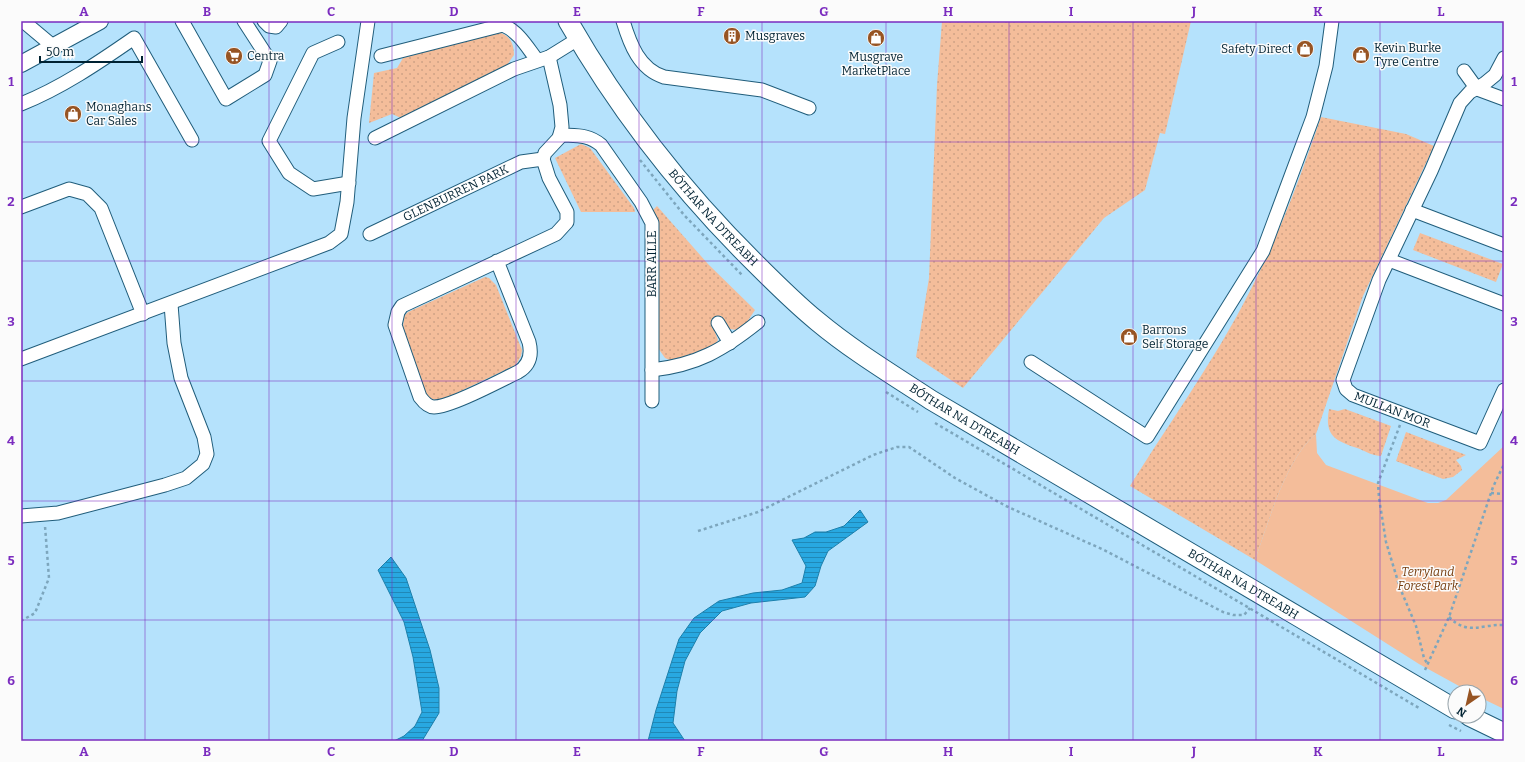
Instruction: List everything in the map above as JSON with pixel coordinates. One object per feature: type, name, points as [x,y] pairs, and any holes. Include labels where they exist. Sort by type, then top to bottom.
[{"type":"highway","name":"BÓTHAR NA DTREABH","points":[[568,21],[578,39],[623,107],[670,170],[744,252],[818,322],[861,354],[932,400],[1447,704]]},
{"type":"highway","points":[[1485,724],[1504,733]]},
{"type":"main road","points":[[21,64],[100,21]]},
{"type":"street","points":[[23,21],[54,47]]},
{"type":"street","points":[[182,21],[226,98],[265,75],[270,61],[244,21]]},
{"type":"street","points":[[264,21],[272,27],[276,27],[282,21]]},
{"type":"street","points":[[21,359],[171,304],[329,243],[340,234],[347,202],[354,118],[368,21]]},
{"type":"street","points":[[623,21],[630,44],[644,64],[654,74],[664,77],[762,90],[809,108]]},
{"type":"street","points":[[1031,362],[1147,437],[1263,250],[1313,117],[1326,66],[1332,21]]},
{"type":"street","points":[[381,56],[503,25],[510,28],[543,58],[560,105],[562,127],[560,135],[542,159],[549,178],[567,212],[567,222],[556,234],[497,261],[402,306],[398,312],[395,325],[420,397],[427,405],[433,408],[447,405],[518,372],[525,368],[528,363],[531,351],[529,342],[497,261]]},
{"type":"street","points":[[21,104],[34,99],[92,67],[134,38],[192,140]]},
{"type":"street","points":[[375,138],[514,69],[543,58],[578,39]]},
{"type":"street","points":[[338,42],[313,53],[269,141],[289,173],[313,189],[349,183]]},
{"type":"street","name":"MULLAN MOR","points":[[1504,58],[1495,75],[1477,89],[1470,92],[1460,103],[1379,280],[1343,380],[1346,389],[1353,396],[1480,443],[1504,390]]},
{"type":"street","points":[[1464,71],[1477,89],[1504,99]]},
{"type":"street","name":"BARR AILLE","points":[[560,135],[583,135],[594,139],[601,145],[641,202],[652,223],[652,400]]},
{"type":"street","name":"GLENBURREN PARK","points":[[370,234],[521,162],[542,159]]},
{"type":"street","points":[[21,207],[69,189],[87,194],[101,208],[143,314]]},
{"type":"street","points":[[1412,210],[1504,245]]},
{"type":"street","points":[[1389,260],[1504,304]]},
{"type":"street","points":[[21,516],[58,513],[165,485],[186,478],[203,464],[207,454],[204,437],[181,378],[174,343],[171,304]]},
{"type":"street","points":[[652,370],[675,368],[705,358],[730,344],[758,322]]},
{"type":"street","points":[[718,323],[730,344]]},
{"type":"path","points":[[1397,433],[1378,483],[1379,498],[1386,542],[1400,588],[1414,621],[1424,658],[1428,663]]},
{"type":"path","points":[[698,530],[758,512],[873,455],[897,447],[910,447],[955,478],[1006,506],[1104,550],[1223,612],[1233,615],[1244,615],[1248,612],[1258,594]]},
{"type":"path","points":[[1425,670],[1449,617],[1491,493],[1504,464]]},
{"type":"path","points":[[1491,493],[1504,494]]},
{"type":"path","points":[[21,621],[35,613],[49,578],[44,514]]},
{"type":"path","points":[[1449,617],[1455,623],[1471,629],[1494,625],[1504,625]]},
{"type":"green space","points":[[942,21],[1191,21],[1165,134],[1160,133],[1145,190],[1104,218],[963,388],[916,357],[929,278],[937,85]]},
{"type":"green space","points":[[497,32],[508,37],[512,43],[514,55],[507,65],[401,118],[392,114],[369,123],[374,73],[397,68],[403,58]]},
{"type":"green space","points":[[1321,117],[1406,134],[1434,146],[1363,296],[1316,434],[1305,445],[1287,475],[1279,492],[1255,560],[1130,486],[1213,357],[1243,304],[1284,218]]},
{"type":"green space","points":[[581,144],[590,148],[634,208],[635,212],[581,212],[555,158]]},
{"type":"green space","points":[[657,206],[708,264],[755,310],[745,325],[738,330],[729,329],[721,316],[711,321],[718,340],[713,347],[674,362],[665,358],[658,348],[652,211]]},
{"type":"green space","points":[[1420,233],[1503,264],[1496,282],[1413,250]]},
{"type":"green space","points":[[485,277],[489,278],[496,285],[522,350],[521,356],[516,365],[443,399],[432,399],[425,394],[403,327],[404,316],[408,312]]},
{"type":"green space","points":[[1329,409],[1338,411],[1345,409],[1391,426],[1381,456],[1373,455],[1338,440],[1330,432],[1328,426]]},
{"type":"green space","points":[[1406,432],[1466,455],[1456,460],[1461,466],[1462,470],[1453,477],[1443,479],[1396,461]]},
{"type":"green space","name":"Terryland Forest Park","points":[[1316,434],[1317,453],[1326,465],[1428,503],[1438,503],[1446,500],[1504,446],[1504,709],[1487,701],[1487,684],[1455,684],[1419,664],[1255,560],[1279,492],[1287,475],[1305,445]]},
{"type":"water","points":[[860,510],[868,522],[828,551],[821,566],[815,586],[805,597],[751,603],[722,611],[700,633],[685,661],[677,691],[673,723],[685,741],[648,741],[656,710],[679,639],[694,618],[719,601],[753,593],[782,590],[802,583],[806,566],[792,540],[804,538],[815,532],[826,532],[844,526]]},
{"type":"water","points":[[391,557],[406,578],[430,650],[439,688],[439,713],[422,741],[394,741],[404,736],[415,726],[422,712],[413,657],[404,622],[378,570]]},
{"type":"place","name":"Musgraves","points":[[732,36]]},
{"type":"place","name":"Musgrave MarketPlace","points":[[876,38]]},
{"type":"place","name":"Safety Direct","points":[[1305,49]]},
{"type":"place","name":"Kevin Burke Tyre Centre","points":[[1361,55]]},
{"type":"place","name":"Centra","points":[[234,56]]},
{"type":"place","name":"Monaghans Car Sales","points":[[73,114]]},
{"type":"place","name":"Barrons Self Storage","points":[[1129,337]]}]
